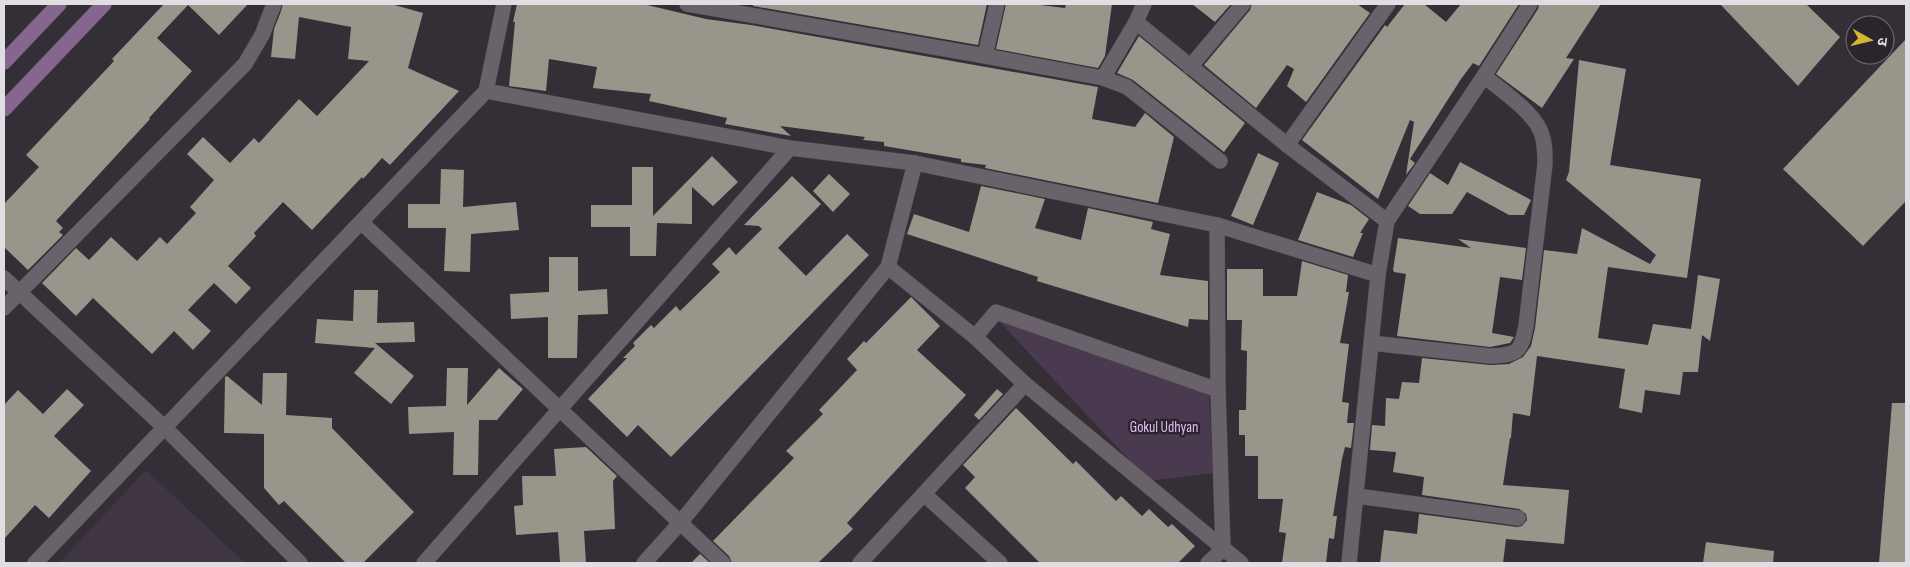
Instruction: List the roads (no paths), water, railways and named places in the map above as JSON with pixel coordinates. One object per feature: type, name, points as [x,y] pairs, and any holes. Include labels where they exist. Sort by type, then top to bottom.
[{"type":"main road","points":[[4,62],[59,4]]},
{"type":"main road","points":[[4,109],[104,4]]},
{"type":"street","points":[[4,308],[245,64],[262,35],[274,4]]},
{"type":"street","points":[[36,563],[486,91],[504,4]]},
{"type":"street","points":[[688,4],[1103,78],[1127,87],[1220,162]]},
{"type":"street","points":[[985,56],[997,4]]},
{"type":"street","points":[[1103,78],[1136,22],[1144,4]]},
{"type":"street","points":[[1190,67],[1243,4]]},
{"type":"street","points":[[1288,145],[1388,4]]},
{"type":"street","points":[[1349,563],[1378,275],[1386,221],[1530,4]]},
{"type":"street","points":[[1136,22],[1190,67],[1386,221]]},
{"type":"street","points":[[1371,343],[1490,356],[1507,355],[1516,352],[1520,348],[1526,326],[1545,164],[1544,147],[1540,130],[1532,117],[1484,76]]},
{"type":"street","points":[[486,91],[790,148],[915,163],[1217,225],[1378,275]]},
{"type":"street","points":[[424,563],[790,148]]},
{"type":"street","points":[[644,563],[680,523],[888,267],[915,163]]},
{"type":"street","points":[[361,222],[723,563]]},
{"type":"street","points":[[1208,563],[1223,549],[1218,390],[1217,225]]},
{"type":"street","points":[[888,267],[975,337],[1025,384],[1241,563]]},
{"type":"street","points":[[4,278],[164,428],[300,563]]},
{"type":"street","points":[[975,337],[996,312],[1218,390]]},
{"type":"street","points":[[860,563],[1025,384]]},
{"type":"street","points":[[924,494],[1000,563]]},
{"type":"street","points":[[1357,496],[1518,518]]},
{"type":"park label","name":"Gokul Udhyan","points":[[1164,427]]}]
